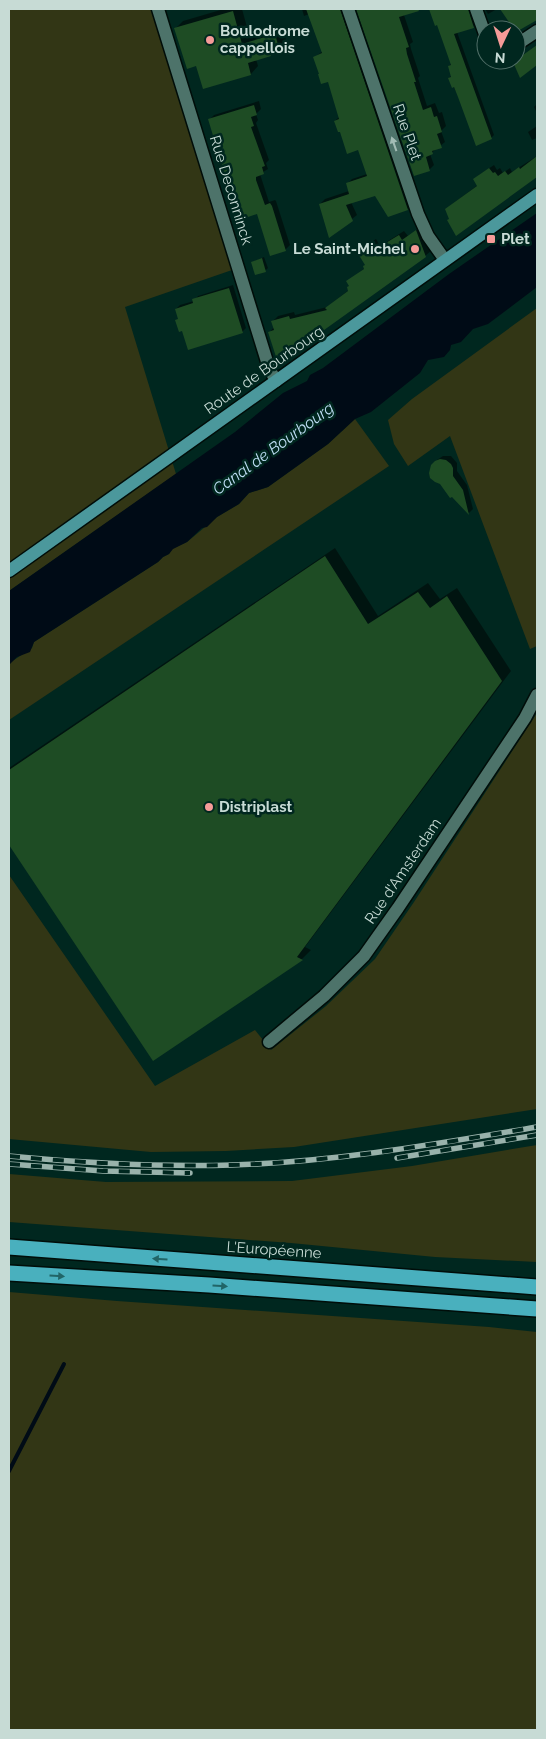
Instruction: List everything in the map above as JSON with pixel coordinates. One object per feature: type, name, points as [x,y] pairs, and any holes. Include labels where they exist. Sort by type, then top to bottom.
[{"type":"highway","name":"L'Européenne","points":[[9,1247],[537,1287]]},
{"type":"highway","points":[[208,1262],[537,1279]]},
{"type":"highway","points":[[9,1273],[345,1295],[537,1310]]},
{"type":"highway","points":[[345,1295],[537,1318]]},
{"type":"main road","name":"Route de Bourbourg","points":[[9,571],[537,194]]},
{"type":"street","name":"Rue Deconninck","points":[[158,9],[269,368],[276,381]]},
{"type":"street","name":"Rue Plet","points":[[348,9],[425,230],[445,260]]},
{"type":"street","points":[[526,38],[537,31]]},
{"type":"street","name":"Rue d'Amsterdam","points":[[269,1042],[324,996],[364,956],[514,735],[537,696]]},
{"type":"green space","points":[[9,9],[153,9],[232,270],[125,307],[176,474],[9,591]]},
{"type":"green space","points":[[537,308],[537,646],[530,649],[450,436],[408,466],[394,444],[388,420],[412,399]]},
{"type":"green space","points":[[355,419],[389,466],[9,720],[9,665],[11,662],[32,648],[34,642],[158,562],[169,554],[172,549],[187,542],[217,517],[239,504],[249,493],[268,487],[328,444]]},
{"type":"green space","points":[[537,713],[537,1109],[294,1147],[226,1151],[151,1152],[9,1139],[9,875],[155,1086],[255,1030],[271,1050],[326,1006],[375,959]]},
{"type":"green space","points":[[537,1145],[537,1262],[435,1257],[291,1243],[9,1222],[9,1174],[106,1182],[292,1181],[412,1166]]},
{"type":"green space","points":[[9,1292],[537,1332],[537,1730],[9,1730]]},
{"type":"water","name":"Canal de Bourbourg","points":[[537,213],[537,287],[488,324],[473,329],[461,342],[451,345],[450,350],[444,357],[428,360],[420,373],[371,412],[355,419],[328,444],[268,487],[249,493],[239,504],[217,517],[187,542],[173,549],[158,562],[34,642],[30,652],[17,657],[9,665],[9,591],[235,432],[283,393],[307,381],[310,375],[323,368],[449,274]]},
{"type":"building","points":[[306,9],[340,9],[408,210],[388,217],[375,196],[346,205],[353,221],[329,238],[319,204],[349,194],[346,183],[367,176],[358,150],[347,154],[340,132],[338,132],[334,121],[339,119],[328,82],[321,84],[313,57],[322,53]]},
{"type":"building","points":[[356,9],[418,9],[419,11],[399,17],[409,47],[406,48],[407,54],[423,110],[431,107],[434,117],[437,116],[442,132],[437,134],[442,148],[432,151],[433,154],[426,157],[430,171],[414,176]]},
{"type":"building","points":[[429,9],[468,9],[474,28],[454,34],[492,139],[476,146],[454,87],[452,88],[448,78],[451,77],[448,66],[451,65],[437,25],[435,26]]},
{"type":"building","points":[[500,9],[537,9],[537,20],[526,26],[526,20],[508,20]]},
{"type":"building","points":[[233,11],[242,44],[275,34],[279,48],[269,51],[271,56],[248,63],[251,75],[203,89],[196,66],[187,69],[174,28]]},
{"type":"building","points":[[537,45],[537,65],[520,78],[516,70],[526,70],[526,53]]},
{"type":"building","points":[[254,105],[257,115],[251,117],[254,126],[251,127],[265,166],[262,167],[264,174],[256,177],[256,180],[265,205],[270,203],[272,206],[286,251],[270,256],[257,214],[242,219],[231,185],[228,185],[208,119]]},
{"type":"building","points":[[537,156],[537,177],[456,236],[447,220],[449,219],[445,209],[477,186],[473,179],[489,168],[498,176],[505,171],[508,175],[519,167],[520,169]]},
{"type":"building","points":[[416,230],[426,257],[278,363],[268,332],[274,330],[271,321],[289,316],[290,319],[327,310],[325,308],[348,291],[347,287],[349,286],[346,281],[364,269],[363,266],[365,265],[357,252],[371,244],[374,250],[399,235],[402,240]]},
{"type":"building","points":[[262,258],[266,272],[255,275],[251,262]]},
{"type":"building","points":[[229,288],[243,333],[188,350],[182,331],[179,332],[175,320],[178,319],[175,309],[193,303],[192,299]]},
{"type":"building","points":[[440,459],[446,460],[451,464],[453,476],[463,490],[469,515],[452,497],[450,498],[440,484],[430,478],[431,465]]},
{"type":"building","name":"Distriplast","points":[[325,556],[368,624],[418,592],[430,608],[447,596],[502,681],[297,957],[303,960],[153,1061],[9,845],[9,770]]},
{"type":"waterway","points":[[9,1471],[64,1364]]},
{"type":"railway","points":[[9,1156],[148,1165],[271,1163],[385,1151],[537,1127]]},
{"type":"railway","points":[[397,1158],[537,1135]]},
{"type":"railway","points":[[9,1164],[103,1171],[190,1173]]},
{"type":"place","name":"Boulodrome cappellois","points":[[210,40]]},
{"type":"place","name":"Plet","points":[[491,239]]},
{"type":"place","name":"Le Saint-Michel","points":[[415,249]]},
{"type":"place","name":"Distriplast","points":[[209,807]]}]
